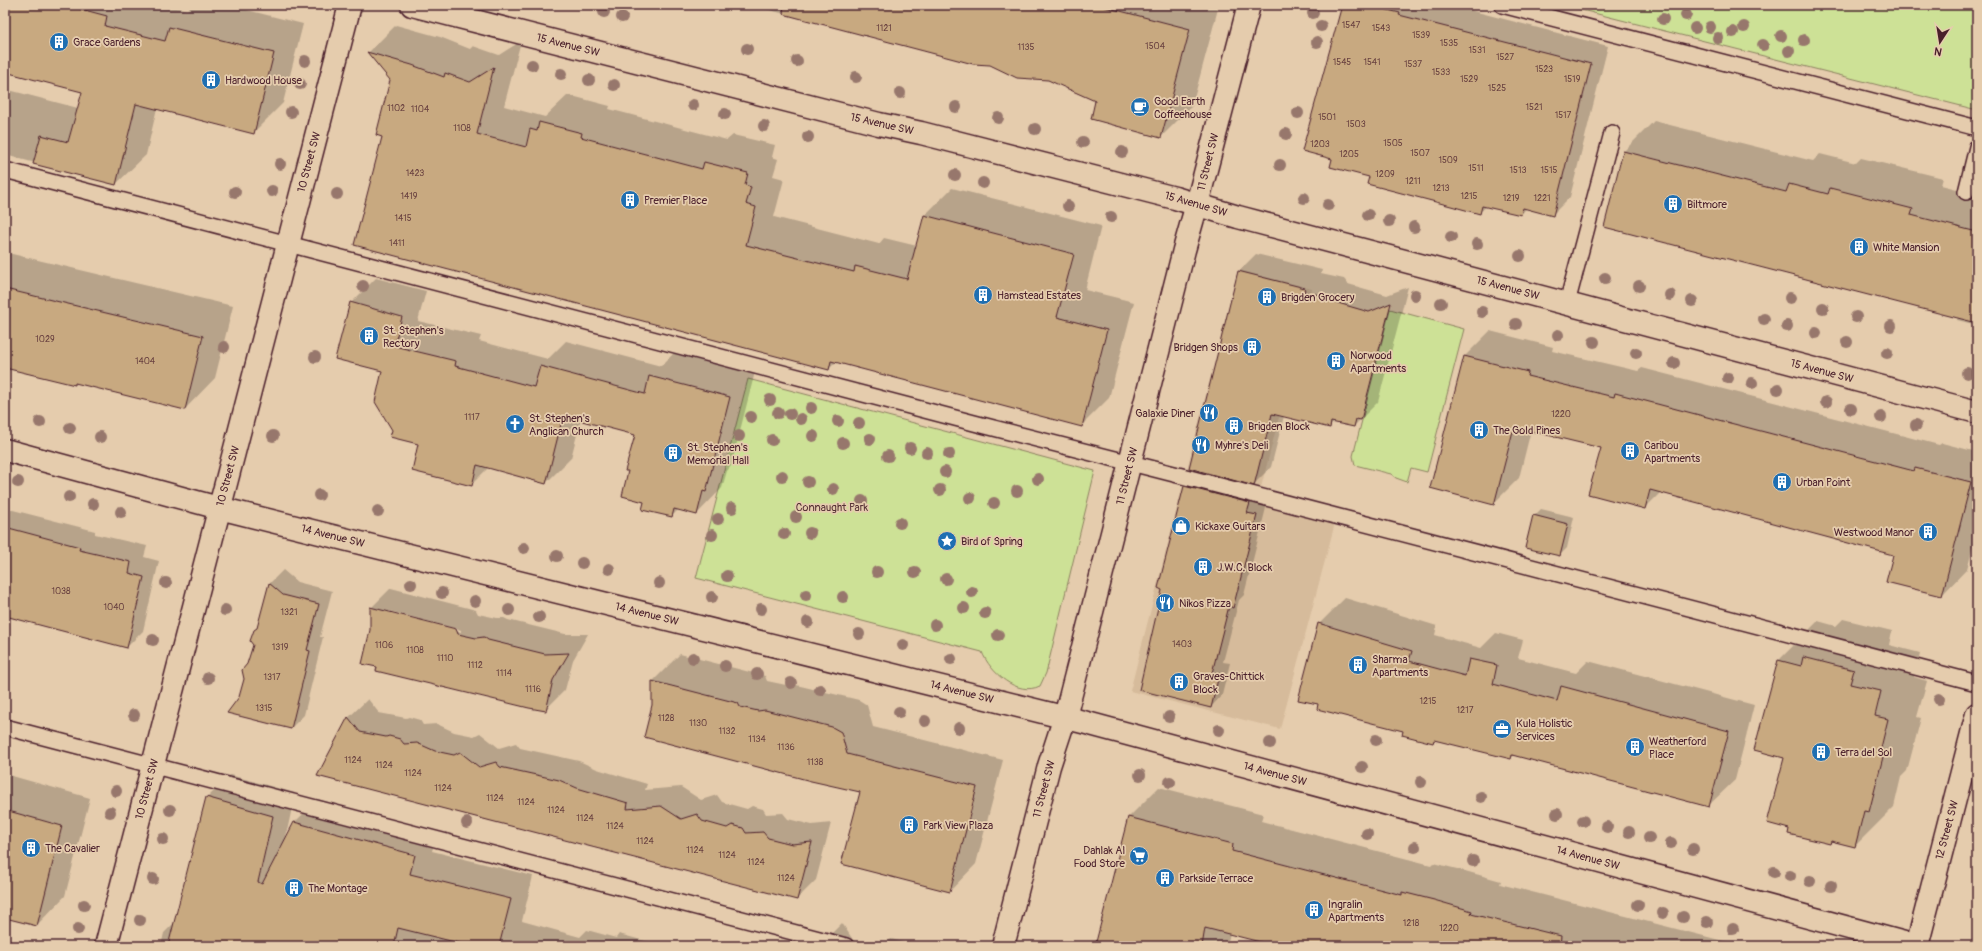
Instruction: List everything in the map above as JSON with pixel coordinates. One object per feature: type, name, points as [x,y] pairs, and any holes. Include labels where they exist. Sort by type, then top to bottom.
[{"type":"street","name":"10 Street SW","points":[[106,946],[350,5]]},
{"type":"street","name":"15 Avenue SW","points":[[412,5],[1197,204],[1238,217],[1977,412]]},
{"type":"street","name":"11 Street SW","points":[[1003,946],[1049,766],[1065,717],[1131,463],[1184,250],[1249,5]]},
{"type":"street","name":"14 Avenue SW","points":[[5,450],[219,508],[1065,717],[1916,946]]},
{"type":"street","name":"12 Street SW","points":[[1916,946],[1977,714]]},
{"type":"lane","points":[[1502,5],[1977,128]]},
{"type":"lane","points":[[1567,304],[1612,133]]},
{"type":"lane","points":[[1966,192],[1977,147]]},
{"type":"lane","points":[[5,170],[1977,683]]},
{"type":"lane","points":[[5,727],[846,946]]},
{"type":"shaded area","points":[[1238,270],[1312,289],[1257,503],[1335,523],[1280,729],[1130,691]]},
{"type":"green space","points":[[1562,5],[1977,5],[1977,110]]},
{"type":"green space","points":[[1390,309],[1464,329],[1427,472],[1411,468],[1407,482],[1396,478],[1391,474],[1355,465],[1353,456]]},
{"type":"green space","name":"Connaught Park","points":[[748,379],[1095,471],[1046,673],[1040,686],[1031,689],[1022,688],[1005,681],[991,667],[982,652],[696,578]]},
{"type":"building","points":[[5,5],[66,5],[107,16],[105,26],[165,41],[169,27],[274,53],[254,134],[136,104],[116,185],[33,164],[41,135],[68,142],[82,92],[5,72]]},
{"type":"building","points":[[784,5],[1097,5],[1190,29],[1161,138],[1091,119],[1095,101],[1048,80],[1017,78],[990,65],[973,64],[783,14]]},
{"type":"building","points":[[1342,5],[1367,5],[1400,13],[1399,15],[1591,64],[1553,216],[1523,208],[1521,215],[1482,206],[1480,214],[1367,184],[1369,177],[1330,167],[1332,159],[1302,151]]},
{"type":"building","points":[[367,52],[412,65],[444,77],[445,73],[470,82],[494,67],[477,134],[526,147],[530,129],[537,131],[539,122],[582,133],[581,137],[702,169],[704,162],[748,173],[745,185],[751,187],[746,204],[756,207],[746,245],[854,272],[855,266],[907,279],[924,215],[1074,254],[1057,317],[1107,330],[1082,427],[831,361],[829,370],[354,245],[382,137],[376,135],[390,80]]},
{"type":"building","points":[[1623,151],[1786,192],[1789,184],[1828,194],[1830,188],[1913,209],[1911,215],[1977,232],[1977,323],[1604,227]]},
{"type":"building","points":[[1238,271],[1305,288],[1304,292],[1326,296],[1331,301],[1369,312],[1391,303],[1361,420],[1356,419],[1354,427],[1331,422],[1330,428],[1272,414],[1254,486],[1189,468]]},
{"type":"building","points":[[5,289],[203,336],[185,410],[75,383],[75,385],[5,368]]},
{"type":"building","points":[[350,302],[402,317],[394,346],[456,361],[455,366],[534,387],[540,366],[645,394],[649,376],[730,397],[706,492],[703,491],[697,515],[674,509],[672,517],[642,510],[644,502],[622,496],[628,471],[625,471],[635,435],[563,416],[546,484],[477,465],[472,486],[412,471],[418,444],[390,437],[392,430],[375,402],[382,371],[335,359]]},
{"type":"building","points":[[1464,356],[1528,372],[1527,376],[1614,397],[1615,393],[1914,471],[1915,468],[1971,482],[1942,596],[1886,582],[1893,555],[1650,490],[1645,509],[1588,494],[1601,448],[1514,427],[1494,505],[1430,488]]},
{"type":"building","points":[[1184,486],[1250,503],[1247,513],[1257,515],[1233,608],[1229,606],[1212,673],[1219,675],[1211,708],[1139,690],[1162,590],[1158,588]]},
{"type":"building","points":[[1533,515],[1568,524],[1560,556],[1525,548]]},
{"type":"building","points":[[5,527],[80,547],[79,550],[131,562],[129,573],[144,577],[127,648],[5,616]]},
{"type":"building","points":[[269,583],[283,595],[319,604],[307,650],[310,651],[291,729],[227,713],[239,697],[244,679],[242,670],[247,664],[253,645],[250,641],[254,630],[257,628]]},
{"type":"building","points":[[370,607],[456,629],[458,634],[476,638],[484,637],[488,640],[545,654],[569,653],[553,680],[546,711],[376,671],[377,667],[362,664],[370,630]]},
{"type":"building","points":[[1318,623],[1412,651],[1409,661],[1465,676],[1469,659],[1497,665],[1493,684],[1557,701],[1561,686],[1729,731],[1709,807],[1512,755],[1511,759],[1434,740],[1433,743],[1402,735],[1403,731],[1317,709],[1318,704],[1298,700]]},
{"type":"building","name":"Terra del Sol","points":[[1803,657],[1854,670],[1850,684],[1881,691],[1875,716],[1888,719],[1879,756],[1883,757],[1869,812],[1864,811],[1855,847],[1831,841],[1830,844],[1788,834],[1789,829],[1767,823],[1784,758],[1754,750],[1778,660],[1801,666]]},
{"type":"building","points":[[652,681],[738,703],[740,707],[758,711],[765,710],[832,727],[841,732],[847,754],[977,787],[950,892],[841,864],[860,792],[811,781],[644,737],[652,705]]},
{"type":"building","points":[[348,717],[360,732],[386,737],[389,736],[400,739],[404,744],[417,743],[435,751],[454,755],[460,752],[479,767],[496,762],[500,767],[559,780],[577,788],[628,803],[627,809],[661,806],[681,819],[697,814],[702,821],[727,828],[732,825],[743,828],[746,833],[763,832],[768,838],[792,844],[812,842],[797,900],[317,776]]},
{"type":"building","name":"The Montage","points":[[206,797],[273,816],[258,882],[262,884],[294,822],[415,855],[410,874],[511,899],[499,946],[471,946],[398,928],[394,946],[168,946]]},
{"type":"building","name":"The Cavalier","points":[[5,810],[62,826],[37,926],[5,918]]},
{"type":"building","points":[[1128,817],[1233,844],[1232,851],[1402,895],[1402,892],[1434,900],[1472,911],[1471,914],[1561,936],[1560,946],[1276,946],[1205,928],[1202,946],[1095,946]]},
{"type":"place","name":"Grace Gardens","points":[[59,42]]},
{"type":"place","name":"Hardwood House","points":[[211,80]]},
{"type":"place","name":"Good Earth Coffeehouse","points":[[1140,107]]},
{"type":"place","name":"Premier Place","points":[[630,200]]},
{"type":"place","name":"Biltmore","points":[[1673,204]]},
{"type":"place","name":"White Mansion","points":[[1859,247]]},
{"type":"place","name":"Hamstead Estates","points":[[983,295]]},
{"type":"place","name":"Brigden Grocery","points":[[1267,297]]},
{"type":"place","name":"St. Stephen's Rectory","points":[[369,336]]},
{"type":"place","name":"Bridgen Shops","points":[[1252,347]]},
{"type":"place","name":"Norwood Apartments","points":[[1336,361]]},
{"type":"place","name":"Galaxie Diner","points":[[1209,413]]},
{"type":"place","name":"St. Stephen's Anglican Church","points":[[515,424]]},
{"type":"place","name":"Brigden Block","points":[[1234,426]]},
{"type":"place","name":"The Gold Pines","points":[[1479,430]]},
{"type":"place","name":"Myhre's Deli","points":[[1201,445]]},
{"type":"place","name":"Caribou Apartments","points":[[1630,451]]},
{"type":"place","name":"St. Stephen's Memorial Hall","points":[[673,453]]},
{"type":"place","name":"Urban Point","points":[[1782,482]]},
{"type":"place","name":"Kickaxe Guitars","points":[[1181,526]]},
{"type":"place","name":"Westwood Manor","points":[[1928,532]]},
{"type":"place","name":"Bird of Spring","points":[[947,541]]},
{"type":"place","name":"J.W.C. Block","points":[[1203,567]]},
{"type":"place","name":"Nikos Pizza","points":[[1165,603]]},
{"type":"place","name":"Sharma Apartments","points":[[1358,665]]},
{"type":"place","name":"Graves-Chittick Block","points":[[1179,682]]},
{"type":"place","name":"Kula Holistic Services","points":[[1502,729]]},
{"type":"place","name":"Weatherford Place","points":[[1635,747]]},
{"type":"place","name":"Terra del Sol","points":[[1821,752]]},
{"type":"place","name":"Park View Plaza","points":[[909,825]]},
{"type":"place","name":"The Cavalier","points":[[31,848]]},
{"type":"place","name":"Dahlak Al Food Store","points":[[1139,856]]},
{"type":"place","name":"Parkside Terrace","points":[[1165,878]]},
{"type":"place","name":"The Montage","points":[[294,888]]},
{"type":"place","name":"Ingralin Apartments","points":[[1314,910]]}]
